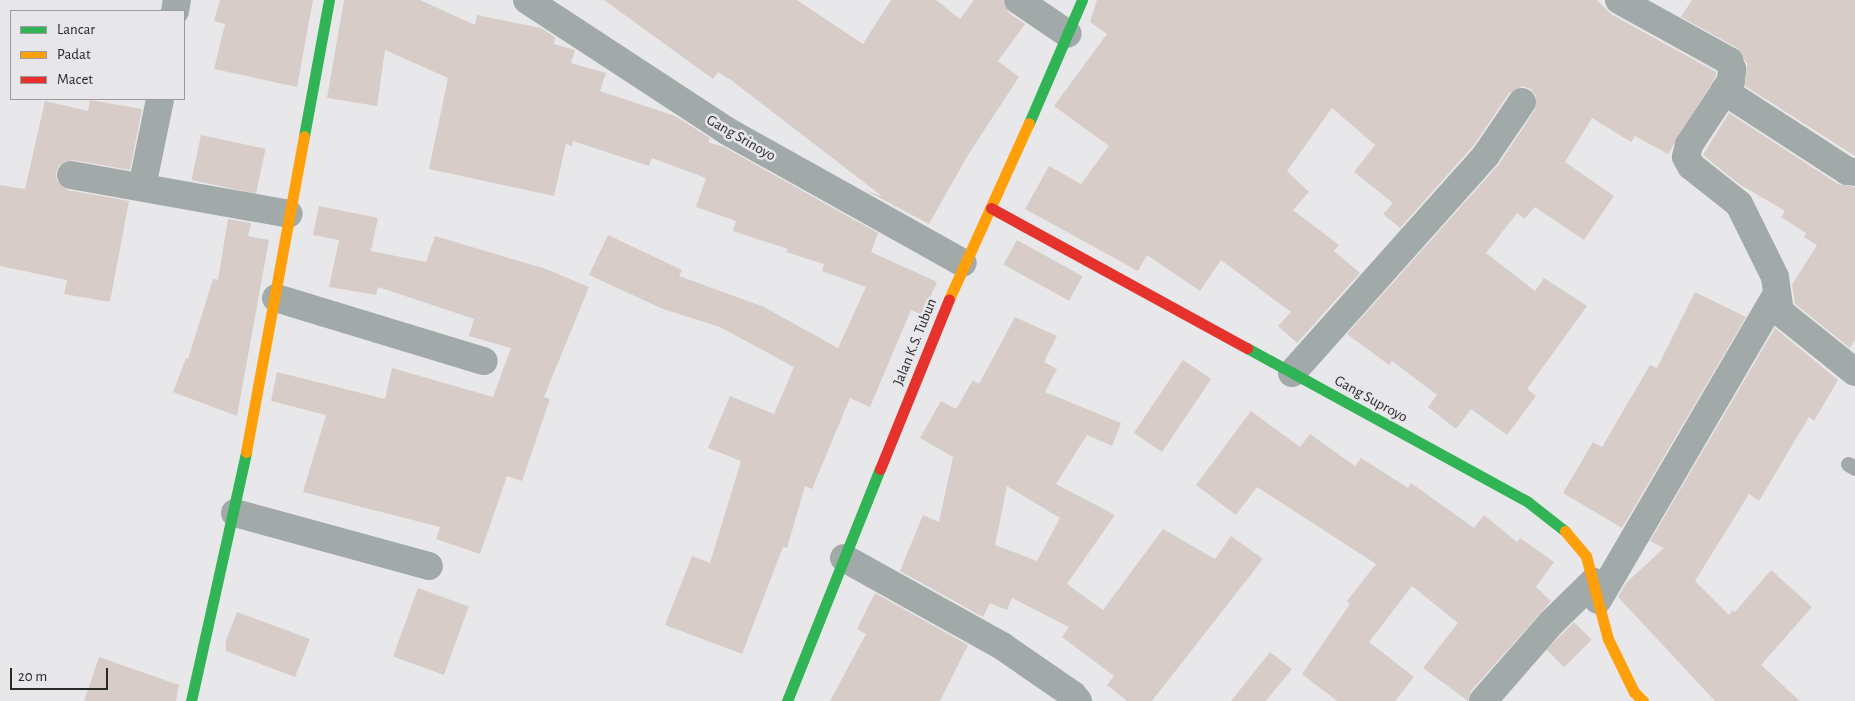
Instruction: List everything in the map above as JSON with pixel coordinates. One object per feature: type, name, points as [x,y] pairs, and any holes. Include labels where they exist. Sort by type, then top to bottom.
[{"type":"street","points":[[191,701],[235,513],[276,298],[289,214],[329,0]]},
{"type":"street","name":"Gang Srinoyo","points":[[527,0],[727,131],[963,263]]},
{"type":"street","points":[[1018,0],[1068,34]]},
{"type":"street","name":"Jalan K.S. Tubun","points":[[787,701],[963,263],[991,208],[1082,0]]},
{"type":"street","points":[[1619,0],[1729,61],[1732,69],[1731,82],[1689,145],[1686,157],[1692,166],[1739,204],[1775,278],[1780,312],[1855,372]]},
{"type":"street","points":[[1724,91],[1847,171],[1855,172]]},
{"type":"street","points":[[142,187],[160,100]]},
{"type":"street","points":[[1292,373],[1486,155],[1522,102]]},
{"type":"street","points":[[70,176],[289,214]]},
{"type":"street","name":"Gang Suproyo","points":[[991,208],[1528,502],[1567,532],[1586,556],[1608,639],[1634,692],[1643,701]]},
{"type":"street","points":[[1483,701],[1551,623],[1596,591],[1778,294]]},
{"type":"street","points":[[276,298],[484,361]]},
{"type":"street","points":[[235,513],[429,566]]},
{"type":"street","points":[[844,558],[1002,646],[1073,695],[1078,701]]},
{"type":"building","points":[[220,0],[313,0],[297,87],[214,69],[225,24],[214,21]]},
{"type":"building","points":[[344,0],[420,0],[475,25],[477,15],[541,28],[555,37],[554,44],[575,50],[571,63],[606,73],[600,91],[675,116],[710,138],[708,142],[724,147],[878,233],[871,252],[937,282],[922,315],[911,310],[870,407],[850,398],[812,489],[805,486],[787,548],[783,547],[742,654],[665,625],[692,556],[710,563],[741,461],[708,448],[730,396],[774,414],[794,367],[720,327],[663,309],[589,275],[608,235],[682,270],[679,276],[764,307],[838,348],[866,287],[822,271],[824,264],[786,252],[788,249],[733,231],[736,221],[696,207],[706,178],[652,158],[649,166],[573,141],[572,146],[566,144],[554,196],[429,169],[448,78],[385,50],[377,106],[327,98]]},
{"type":"building","points":[[604,0],[797,0],[863,44],[891,0],[936,0],[960,19],[974,0],[1003,0],[1009,13],[1025,24],[998,61],[1019,77],[968,155],[929,224],[863,189],[883,197],[731,80],[718,72],[713,79]]},
{"type":"building","points":[[1097,0],[1597,0],[1611,14],[1716,72],[1716,76],[1668,154],[1635,136],[1631,142],[1592,118],[1565,162],[1614,196],[1584,240],[1535,207],[1524,219],[1517,213],[1486,253],[1535,291],[1544,278],[1587,306],[1527,389],[1536,396],[1507,435],[1471,409],[1456,429],[1428,407],[1437,395],[1392,361],[1389,365],[1347,334],[1499,164],[1535,110],[1536,96],[1531,89],[1523,86],[1509,93],[1474,145],[1400,228],[1383,214],[1393,203],[1354,172],[1375,145],[1332,108],[1287,171],[1309,192],[1293,210],[1339,245],[1334,251],[1360,273],[1297,343],[1278,326],[1291,312],[1221,260],[1200,291],[1147,255],[1138,271],[1025,209],[1049,166],[1081,184],[1109,146],[1054,106],[1107,34],[1090,22]]},
{"type":"building","points":[[1692,0],[1855,0],[1855,156],[1745,86],[1747,64],[1737,48],[1681,17]]},
{"type":"building","points":[[90,100],[142,109],[130,170],[73,160],[59,165],[56,173],[57,181],[68,190],[129,201],[110,302],[64,294],[67,280],[0,266],[0,185],[25,189],[45,101],[88,111]]},
{"type":"building","points":[[1729,113],[1838,184],[1855,187],[1855,340],[1850,348],[1795,304],[1792,285],[1817,245],[1804,237],[1806,233],[1781,217],[1785,211],[1739,184],[1703,155]]},
{"type":"building","points":[[201,135],[266,149],[256,194],[191,180]]},
{"type":"building","points":[[319,206],[378,218],[371,251],[426,262],[435,236],[546,269],[589,287],[544,397],[550,399],[522,481],[507,476],[480,554],[436,539],[440,527],[303,492],[326,415],[271,401],[277,372],[385,399],[392,368],[493,397],[511,348],[469,336],[474,319],[378,287],[376,295],[329,287],[339,240],[313,235]]},
{"type":"building","points":[[228,219],[251,223],[248,236],[269,240],[237,416],[173,392],[186,358],[188,359],[213,279],[218,280]]},
{"type":"building","points":[[1017,240],[1083,276],[1069,301],[1003,264]]},
{"type":"building","points":[[1695,292],[1746,317],[1622,528],[1563,493],[1593,442],[1602,447],[1650,365],[1657,368]]},
{"type":"building","points":[[1015,317],[1057,336],[1044,362],[1057,369],[1045,392],[1121,423],[1112,446],[1087,435],[1056,484],[1115,515],[1067,584],[1103,610],[1163,529],[1215,559],[1231,536],[1263,559],[1152,701],[1127,701],[1107,685],[1114,676],[1062,637],[1069,627],[1012,598],[1007,610],[990,603],[983,617],[900,571],[923,515],[939,522],[953,457],[920,438],[941,401],[956,409],[973,380],[979,384]],"holes":[[[1007,486],[1060,518],[1037,561],[995,545]]]},
{"type":"building","points":[[1775,328],[1838,380],[1814,421],[1809,417],[1759,501],[1749,494],[1695,581],[1729,615],[1733,610],[1735,612],[1771,570],[1812,607],[1761,665],[1800,701],[1715,701],[1618,597],[1626,583],[1664,548],[1650,541]]},
{"type":"building","points":[[1183,360],[1211,379],[1162,452],[1134,433]]},
{"type":"building","points":[[1251,411],[1300,447],[1310,434],[1355,466],[1361,458],[1408,488],[1411,483],[1474,528],[1484,515],[1517,542],[1520,538],[1554,562],[1536,587],[1551,601],[1471,691],[1468,701],[1423,668],[1458,623],[1412,586],[1369,642],[1414,677],[1395,701],[1337,701],[1302,674],[1350,604],[1347,601],[1376,564],[1257,487],[1236,515],[1196,485]]},
{"type":"building","points":[[418,588],[469,606],[444,675],[393,657]]},
{"type":"building","points":[[875,593],[968,645],[940,701],[830,701],[866,634],[857,629]]},
{"type":"building","points":[[237,612],[310,639],[295,677],[226,651],[226,640]]},
{"type":"building","points":[[1574,622],[1592,640],[1564,667],[1546,650]]},
{"type":"building","points":[[1270,652],[1292,669],[1266,701],[1231,701]]},
{"type":"building","points":[[99,657],[179,685],[176,701],[84,701]]},
{"type":"traffic: fast","points":[[304,136],[329,0]]},
{"type":"traffic: fast","points":[[1029,123],[1082,0]]},
{"type":"traffic: fast","points":[[1247,348],[1528,502],[1565,531]]},
{"type":"traffic: fast","points":[[191,701],[246,452]]},
{"type":"traffic: fast","points":[[787,701],[880,469]]},
{"type":"traffic: slow","points":[[949,299],[1029,123]]},
{"type":"traffic: slow","points":[[246,452],[304,136]]},
{"type":"traffic: slow","points":[[1565,531],[1586,556],[1608,639],[1634,692],[1643,701]]},
{"type":"traffic: jam","points":[[991,208],[1247,348]]},
{"type":"traffic: jam","points":[[880,469],[949,299]]}]
